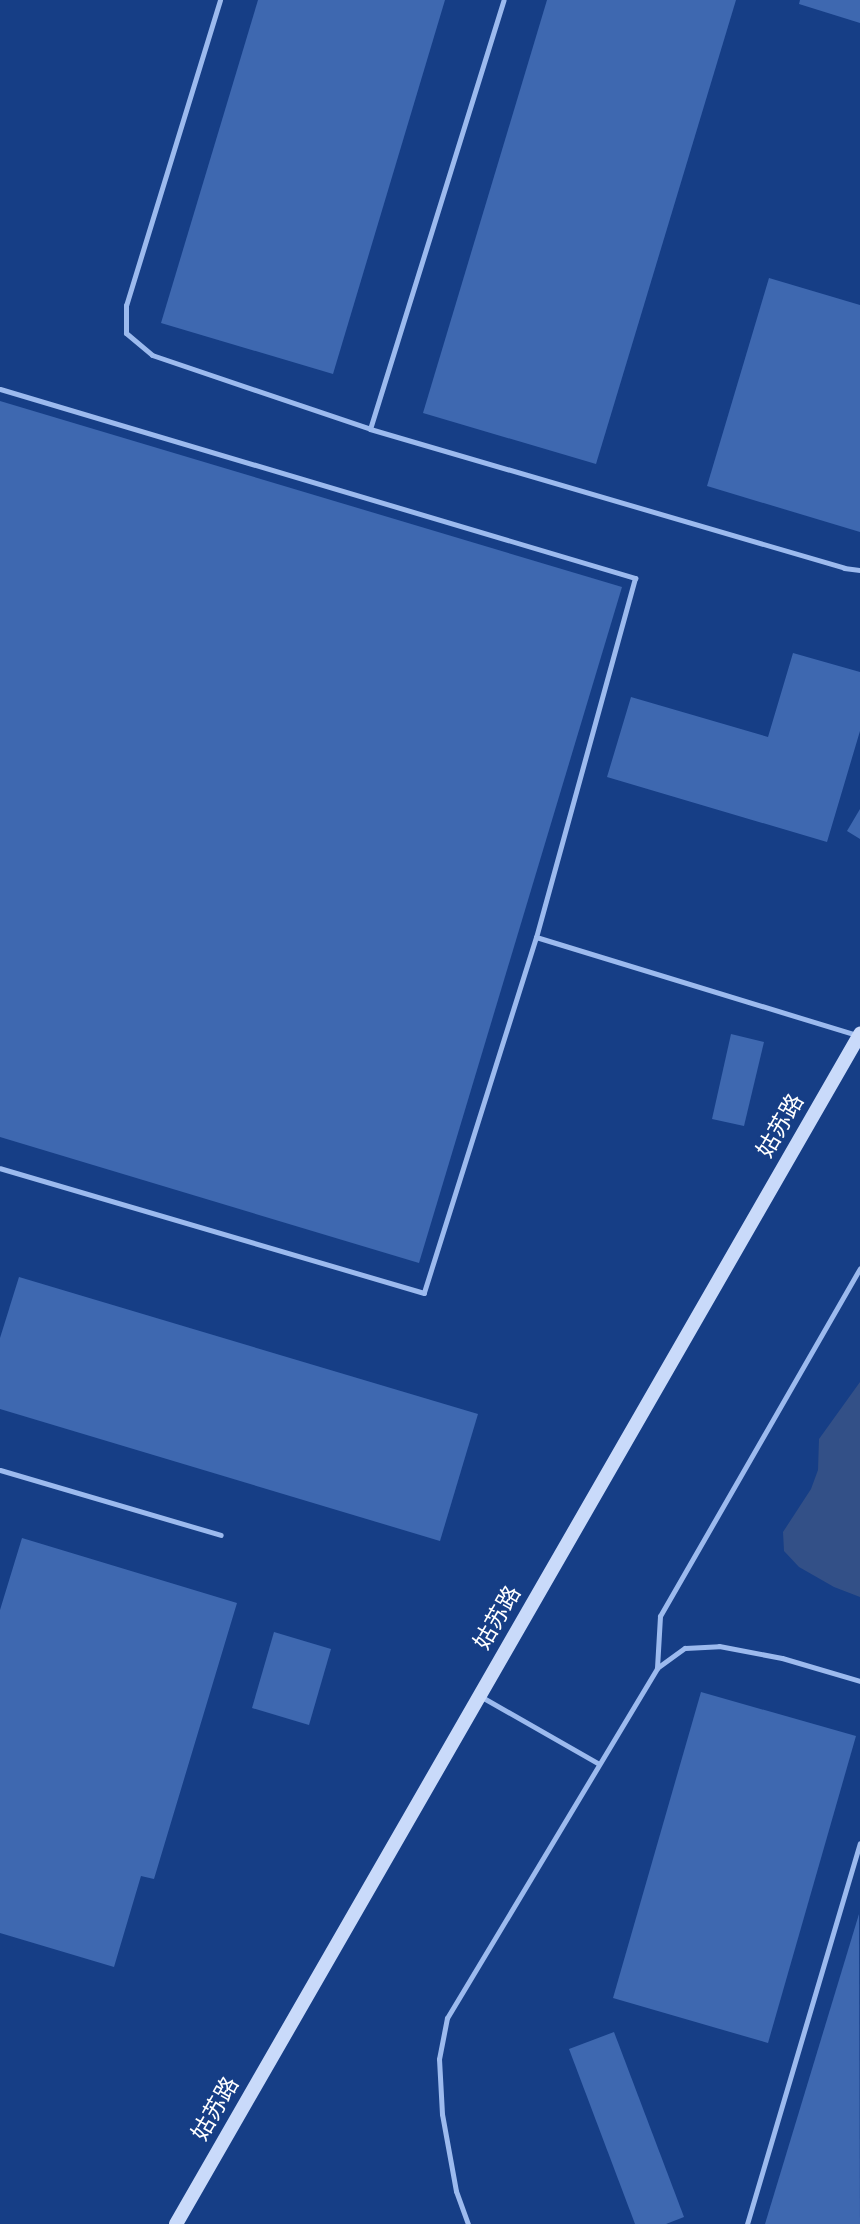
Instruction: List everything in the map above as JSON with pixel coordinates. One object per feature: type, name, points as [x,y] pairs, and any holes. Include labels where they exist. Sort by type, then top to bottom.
[{"type":"street","name":"姑苏路","points":[[176,2224],[859,1035]]},
{"type":"lane","points":[[220,0],[126,306],[126,333],[152,355],[370,429],[844,568],[860,570]]},
{"type":"lane","points":[[370,429],[504,0]]},
{"type":"lane","points":[[0,389],[635,578],[536,937],[424,1293],[0,1168]]},
{"type":"lane","points":[[536,937],[859,1035]]},
{"type":"lane","points":[[657,1668],[660,1616],[860,1268]]},
{"type":"lane","points":[[0,1469],[221,1535]]},
{"type":"lane","points":[[468,2224],[456,2191],[442,2114],[439,2059],[447,2018],[657,1668],[685,1648],[719,1646],[782,1658],[860,1681]]},
{"type":"lane","points":[[480,1696],[599,1764]]},
{"type":"lane","points":[[747,2224],[860,1843]]},
{"type":"water","points":[[860,1382],[860,1597],[834,1587],[799,1567],[784,1551],[783,1532],[811,1489],[818,1470],[819,1439]]},
{"type":"building","points":[[258,0],[445,0],[333,374],[161,323]]},
{"type":"building","points":[[547,0],[736,0],[596,464],[423,413]]},
{"type":"building","points":[[800,0],[860,0],[860,23],[799,4]]},
{"type":"building","points":[[769,278],[860,305],[860,532],[707,486]]},
{"type":"building","points":[[0,401],[622,587],[419,1263],[0,1137]]},
{"type":"building","points":[[793,653],[860,672],[860,731],[827,842],[607,777],[631,697],[768,737]]},
{"type":"building","points":[[860,809],[860,839],[847,831]]},
{"type":"building","points":[[731,1034],[764,1042],[744,1126],[712,1119]]},
{"type":"building","points":[[19,1277],[478,1414],[440,1541],[0,1409],[0,1338]]},
{"type":"building","points":[[22,1538],[237,1603],[154,1879],[141,1876],[114,1967],[0,1933],[0,1610]]},
{"type":"building","points":[[274,1632],[331,1649],[309,1725],[252,1708]]},
{"type":"building","points":[[701,1692],[856,1736],[768,2043],[613,1998]]},
{"type":"building","points":[[859,1914],[860,2224],[765,2224]]},
{"type":"building","points":[[614,2032],[684,2217],[666,2224],[635,2224],[569,2049]]}]
